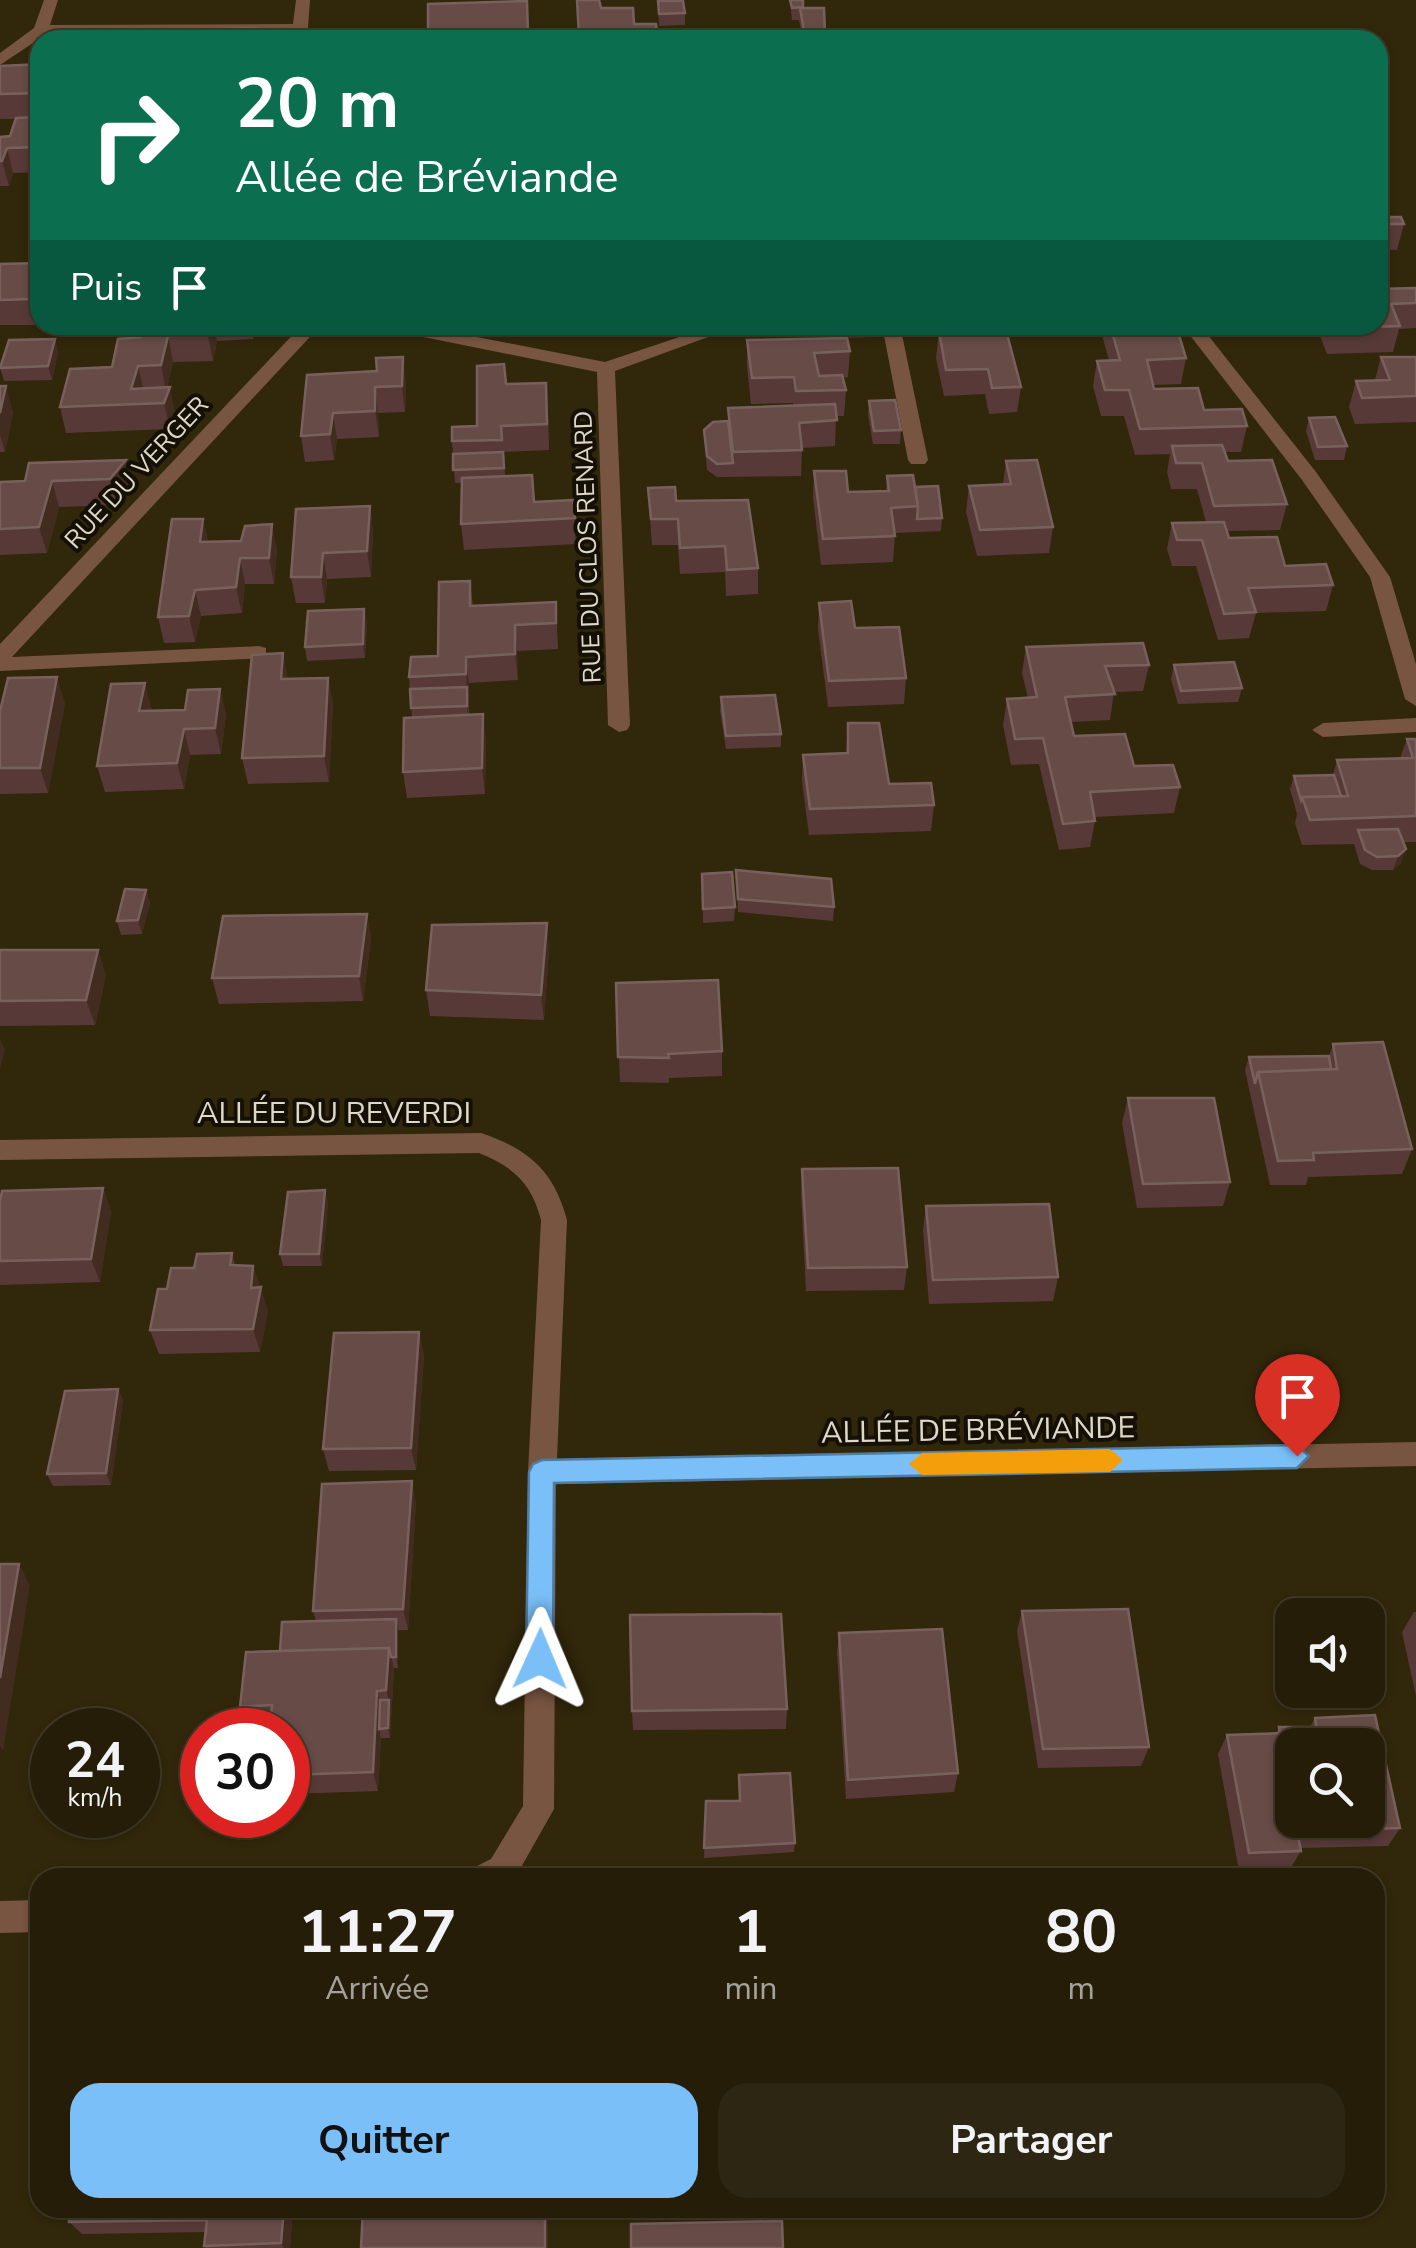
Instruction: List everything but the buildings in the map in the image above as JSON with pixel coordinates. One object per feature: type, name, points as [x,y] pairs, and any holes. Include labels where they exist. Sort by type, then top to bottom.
[{"type":"street","points":[[41,30],[50,0]]},
{"type":"street","points":[[303,0],[305,30]]},
{"type":"street","points":[[0,60],[30,38]]},
{"type":"street","name":"RUE DU VERGER","points":[[0,660],[303,335]]},
{"type":"street","points":[[439,335],[606,368],[703,335]]},
{"type":"street","points":[[893,335],[918,460]]},
{"type":"street","points":[[1199,335],[1380,577],[1416,699]]},
{"type":"street","name":"RUE DU CLOS RENARD","points":[[606,368],[618,725]]},
{"type":"street","name":"RUE DU VERGER","points":[[0,660],[260,653]]},
{"type":"street","points":[[1322,730],[1416,725]]},
{"type":"street","name":"ALLÉE DU REVERDI","points":[[0,1150],[481,1143],[524,1159],[548,1193],[554,1220],[542,1472],[538,1809],[503,1868]]},
{"type":"street","name":"ALLÉE DE BRÉVIANDE","points":[[542,1472],[1416,1454]]},
{"type":"street","points":[[0,1917],[30,1916]]},
{"type":"slow traffic","points":[[922,1464],[1110,1460]]},
{"type":"route","points":[[540,1659],[542,1472],[1297,1456]]}]
